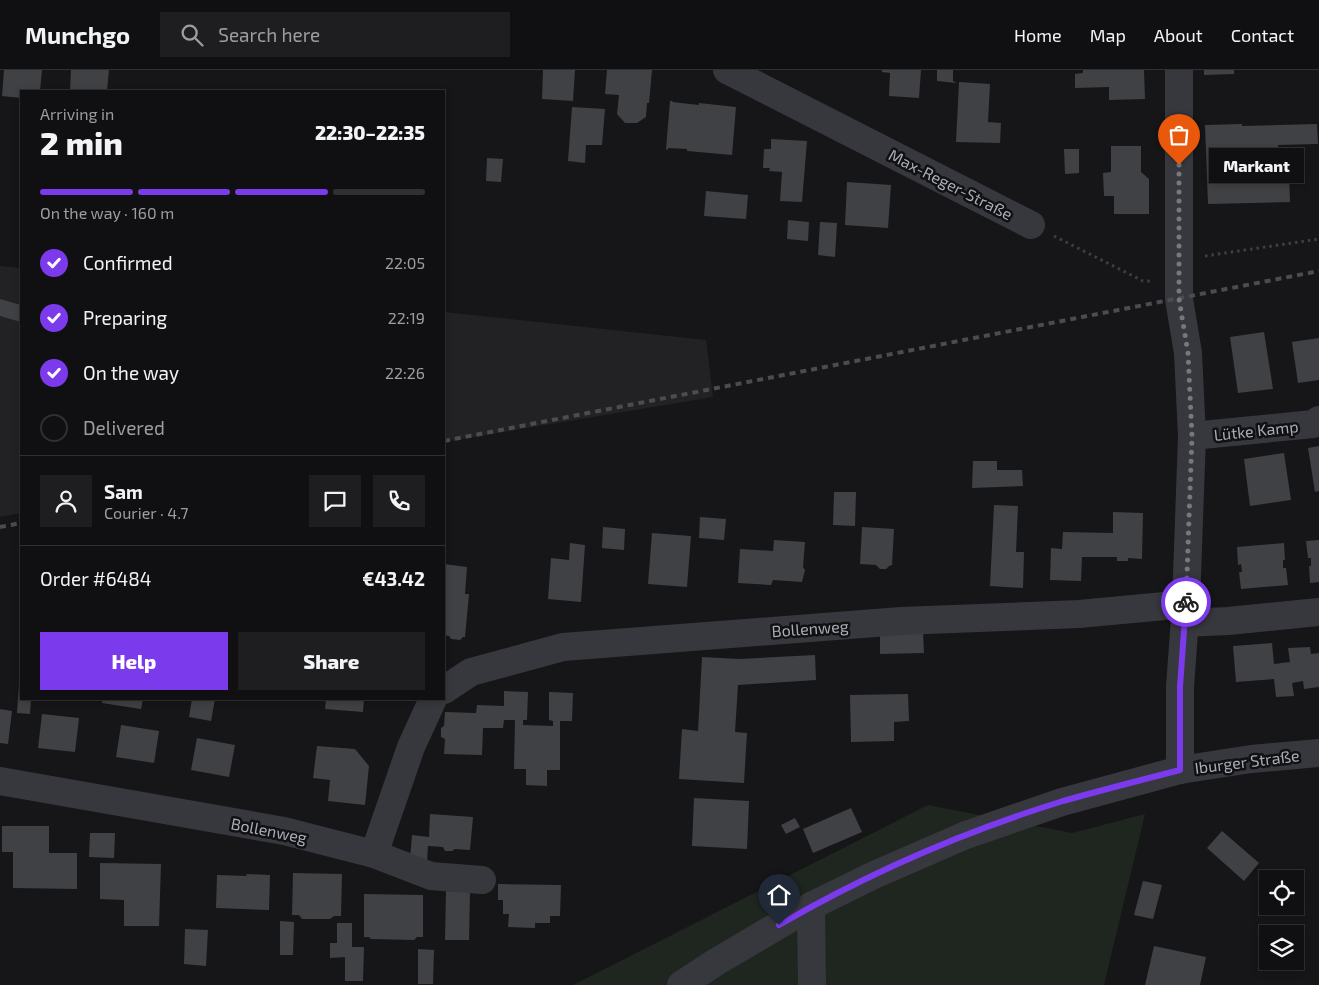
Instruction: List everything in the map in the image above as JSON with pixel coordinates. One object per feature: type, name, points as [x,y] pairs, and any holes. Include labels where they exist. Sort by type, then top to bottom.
[{"type":"street","name":"Max-Reger-Straße","points":[[727,70],[1031,225]]},
{"type":"street","points":[[1179,70],[1179,299],[1188,353],[1192,436],[1186,613],[1180,687],[1180,770]]},
{"type":"street","name":"Lütke Kamp","points":[[1192,436],[1313,424],[1319,420]]},
{"type":"street","points":[[1186,613],[1228,620],[1319,612]]},
{"type":"street","name":"Bollenweg","points":[[445,689],[471,672],[563,647],[901,621],[1079,614],[1186,613]]},
{"type":"street","points":[[374,854],[411,747],[433,700]]},
{"type":"street","name":"Iburger Straße","points":[[681,985],[811,906],[874,875],[966,835],[1062,802],[1180,770],[1251,758],[1319,753]]},
{"type":"street","name":"Bollenweg","points":[[0,781],[284,831],[374,854],[431,876],[482,880]]},
{"type":"street","points":[[811,906],[812,985]]},
{"type":"path","name":"Max-Reger-Straße","points":[[1031,225],[1143,281],[1179,269],[1319,240]]},
{"type":"shaded area","points":[[0,266],[20,268],[20,513],[0,517]]},
{"type":"shaded area","points":[[445,312],[706,340],[713,397],[445,442]]},
{"type":"shaded area","points":[[928,805],[1072,833],[1145,814],[1104,985],[573,985]]},
{"type":"building","points":[[4,70],[42,70],[40,90],[20,90],[20,98],[2,96]]},
{"type":"building","points":[[71,70],[109,70],[107,90],[70,90]]},
{"type":"building","points":[[543,70],[575,70],[573,101],[542,99]]},
{"type":"building","points":[[607,70],[652,70],[646,117],[637,123],[625,123],[617,114],[619,95],[605,94]]},
{"type":"building","points":[[882,70],[921,70],[919,98],[889,96],[890,73],[882,72]]},
{"type":"building","points":[[937,70],[953,70],[953,81],[956,83],[937,81]]},
{"type":"building","points":[[1083,70],[1144,70],[1145,99],[1109,100],[1109,87],[1075,88],[1075,74],[1083,73]]},
{"type":"building","points":[[1204,70],[1234,70],[1234,74],[1204,75]]},
{"type":"building","points":[[959,82],[990,84],[988,122],[1001,123],[1000,143],[956,142]]},
{"type":"building","points":[[670,101],[736,107],[732,155],[687,151],[687,149],[666,149]]},
{"type":"building","points":[[572,107],[605,109],[602,145],[586,145],[585,163],[568,161]]},
{"type":"building","points":[[1242,124],[1242,126],[1317,124],[1318,144],[1278,145],[1279,161],[1282,161],[1282,168],[1289,172],[1290,202],[1208,204],[1205,125]]},
{"type":"building","points":[[771,139],[807,141],[802,202],[780,201],[782,172],[769,171],[770,168],[763,168],[764,149],[771,149]]},
{"type":"building","points":[[1111,146],[1141,146],[1141,172],[1149,179],[1149,214],[1114,214],[1114,196],[1104,196],[1103,173],[1111,172]]},
{"type":"building","points":[[1064,149],[1079,149],[1079,173],[1065,174]]},
{"type":"building","points":[[487,158],[503,159],[501,182],[486,181]]},
{"type":"building","points":[[847,182],[891,185],[888,228],[845,225]]},
{"type":"building","points":[[706,191],[748,195],[746,219],[704,216]]},
{"type":"building","points":[[788,220],[809,222],[808,241],[787,239]]},
{"type":"building","points":[[820,222],[837,223],[835,257],[818,255]]},
{"type":"building","points":[[0,299],[20,305],[20,322],[0,316]]},
{"type":"building","points":[[1264,332],[1273,389],[1238,393],[1230,337]]},
{"type":"building","points":[[1319,338],[1319,380],[1298,383],[1292,342]]},
{"type":"building","points":[[1319,446],[1319,491],[1315,492],[1308,448]]},
{"type":"building","points":[[1284,453],[1291,500],[1250,506],[1244,459]]},
{"type":"building","points":[[973,461],[997,461],[997,470],[1022,470],[1023,486],[972,488]]},
{"type":"building","points":[[834,492],[856,492],[855,526],[833,525]]},
{"type":"building","points":[[994,505],[1018,506],[1016,552],[1024,552],[1023,588],[990,586]]},
{"type":"building","points":[[1113,512],[1143,513],[1142,559],[1128,558],[1128,561],[1117,561],[1117,557],[1082,557],[1081,581],[1050,580],[1051,548],[1062,549],[1063,532],[1113,533]]},
{"type":"building","points":[[700,517],[726,519],[724,540],[699,538]]},
{"type":"building","points":[[603,527],[625,529],[624,550],[602,548]]},
{"type":"building","points":[[862,527],[894,529],[892,565],[886,569],[880,569],[876,565],[860,564]]},
{"type":"building","points":[[652,533],[691,536],[687,587],[648,584]]},
{"type":"building","points":[[774,540],[805,542],[803,567],[805,570],[802,582],[773,580],[771,585],[738,583],[740,549],[773,551]]},
{"type":"building","points":[[1319,540],[1319,582],[1310,583],[1309,566],[1311,566],[1311,558],[1308,558],[1306,541]]},
{"type":"building","points":[[570,543],[585,545],[581,602],[548,599],[551,558],[569,560]]},
{"type":"building","points":[[1284,543],[1285,560],[1283,560],[1283,568],[1286,568],[1288,585],[1241,589],[1239,572],[1242,572],[1241,564],[1238,565],[1237,547]]},
{"type":"building","points":[[445,564],[467,567],[465,594],[469,594],[465,637],[460,640],[451,639],[445,635]]},
{"type":"building","points":[[880,631],[923,631],[924,653],[880,654]]},
{"type":"building","points":[[1272,643],[1274,664],[1290,662],[1288,648],[1310,647],[1311,654],[1319,653],[1319,687],[1304,689],[1303,681],[1292,683],[1294,696],[1276,697],[1274,679],[1236,682],[1233,646]]},
{"type":"building","points":[[815,655],[816,680],[738,685],[735,732],[747,733],[744,783],[679,779],[682,729],[698,731],[702,657],[739,659]]},
{"type":"building","points":[[20,685],[20,700],[31,700],[30,714],[17,713]]},
{"type":"building","points":[[504,691],[528,692],[527,720],[523,720],[523,725],[553,726],[553,721],[549,720],[549,692],[573,693],[572,721],[560,721],[560,770],[547,770],[547,786],[526,785],[526,769],[514,769],[515,720],[504,720],[503,728],[483,728],[482,755],[444,754],[445,739],[441,737],[441,728],[444,726],[445,712],[476,713],[477,705],[504,706]]},
{"type":"building","points":[[908,694],[909,721],[894,722],[894,741],[851,742],[850,695]]},
{"type":"building","points":[[103,700],[143,700],[141,709],[102,703]]},
{"type":"building","points":[[192,700],[215,700],[211,721],[189,717]]},
{"type":"building","points":[[326,700],[364,700],[363,712],[325,709]]},
{"type":"building","points":[[0,709],[12,711],[8,744],[0,743]]},
{"type":"building","points":[[42,714],[79,718],[75,752],[38,748]]},
{"type":"building","points":[[121,725],[159,731],[154,763],[116,757]]},
{"type":"building","points":[[197,738],[235,745],[229,777],[191,770]]},
{"type":"building","points":[[317,746],[355,749],[369,766],[365,805],[328,801],[330,780],[313,778]]},
{"type":"building","points":[[694,798],[749,801],[747,849],[692,846]]},
{"type":"building","points":[[851,808],[862,832],[813,853],[803,829]]},
{"type":"building","points":[[430,814],[473,817],[470,850],[455,849],[445,851],[443,847],[428,846],[427,861],[410,860],[412,835],[429,837]]},
{"type":"building","points":[[795,818],[800,827],[786,834],[781,825]]},
{"type":"building","points":[[2,826],[49,826],[49,853],[77,853],[77,889],[13,888],[13,852],[2,852]]},
{"type":"building","points":[[1222,831],[1259,863],[1244,881],[1207,848]]},
{"type":"building","points":[[90,833],[115,833],[114,858],[89,857]]},
{"type":"building","points":[[100,863],[161,864],[159,926],[124,926],[124,900],[100,899]]},
{"type":"building","points":[[293,873],[342,874],[341,916],[334,916],[330,919],[302,919],[299,915],[292,915]]},
{"type":"building","points":[[246,874],[270,875],[269,910],[216,908],[217,875],[247,876]]},
{"type":"building","points":[[1143,881],[1162,885],[1153,919],[1134,915]]},
{"type":"building","points":[[498,884],[561,885],[560,916],[550,916],[550,923],[535,923],[535,928],[508,927],[509,914],[503,914],[503,900],[498,900]]},
{"type":"building","points":[[446,891],[470,892],[469,940],[445,940]]},
{"type":"building","points":[[364,894],[423,895],[423,937],[417,937],[414,940],[371,939],[364,937]]},
{"type":"building","points":[[280,921],[294,922],[293,955],[280,955]]},
{"type":"building","points":[[337,923],[352,923],[352,947],[364,947],[363,981],[345,981],[345,957],[330,958],[330,943],[337,943]]},
{"type":"building","points":[[185,929],[208,930],[206,966],[184,964]]},
{"type":"building","points":[[1154,946],[1206,957],[1200,985],[1145,985]]},
{"type":"building","points":[[418,949],[434,950],[433,984],[418,984]]},
{"type":"railway","points":[[445,441],[1319,271]]},
{"type":"railway","points":[[0,527],[20,523]]},
{"type":"way so far","points":[[1179,165],[1179,299],[1188,353],[1192,436],[1186,602]]},
{"type":"place","name":"Markant","points":[[1179,165]]},
{"type":"route","points":[[779,925],[811,906],[874,875],[966,835],[1062,802],[1180,770],[1180,687],[1186,602]]}]
